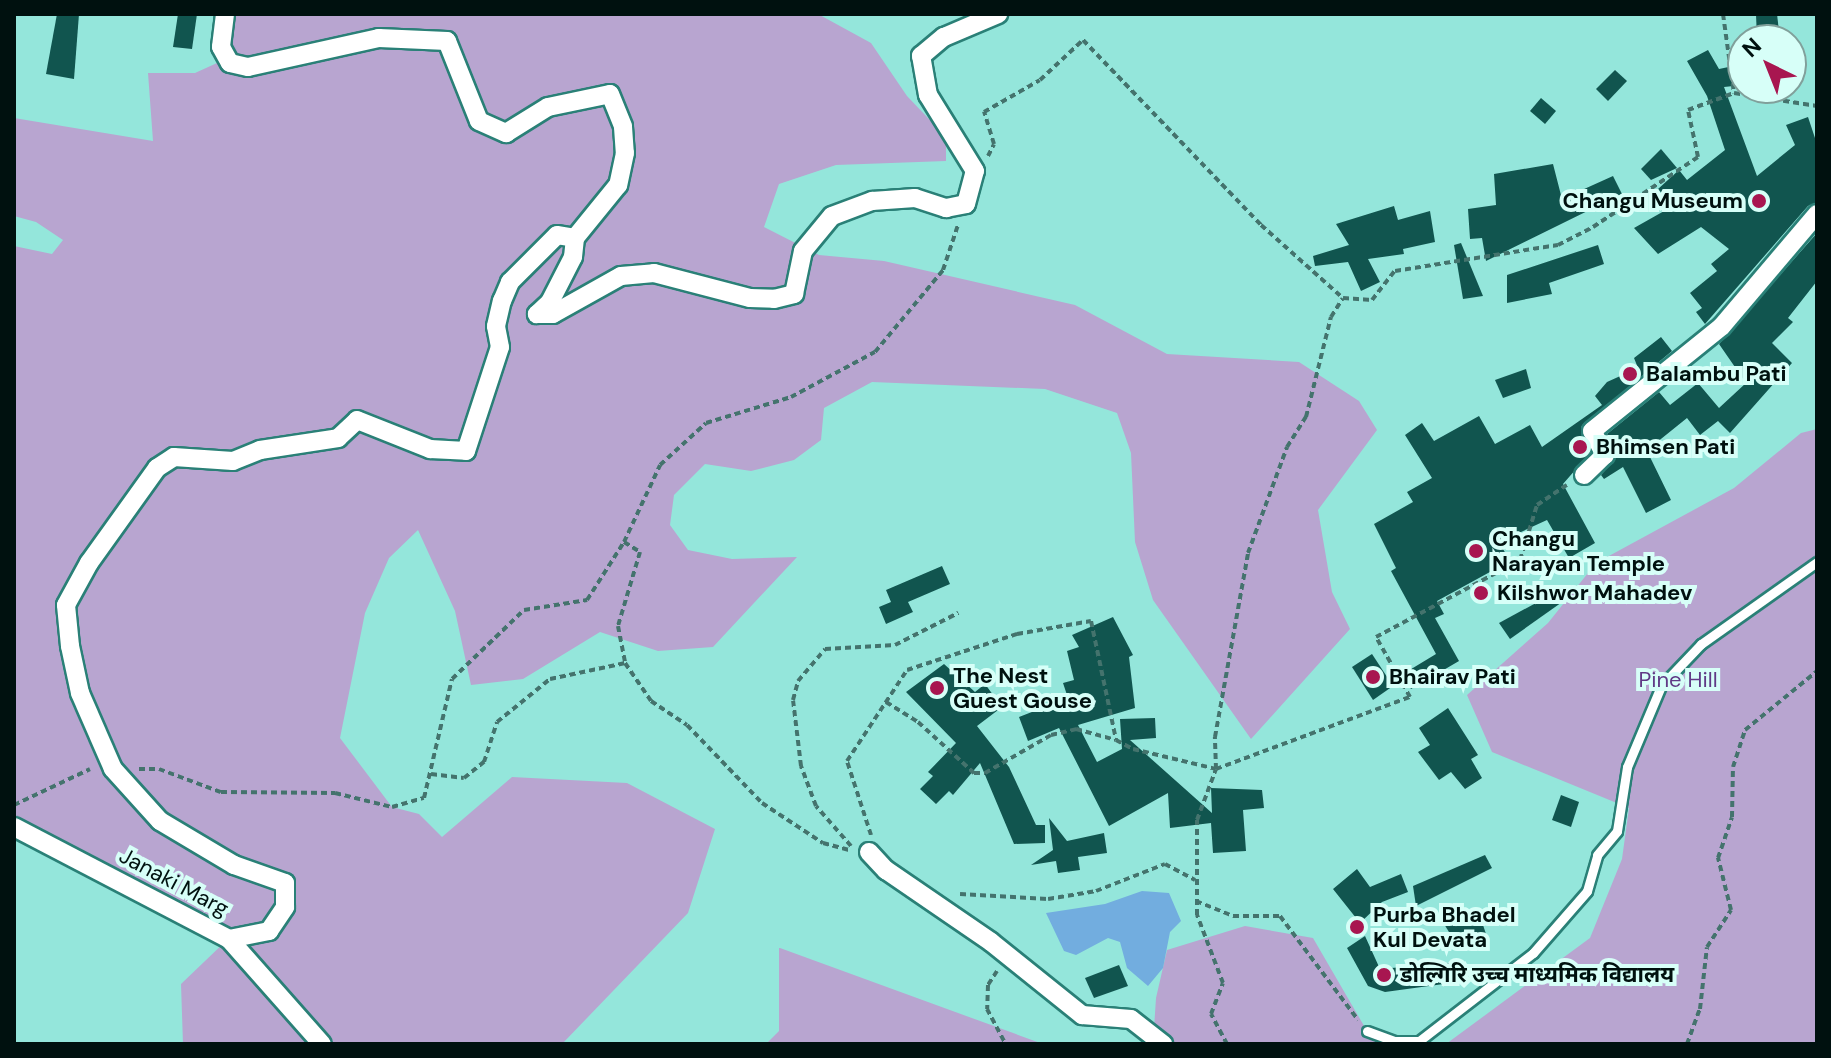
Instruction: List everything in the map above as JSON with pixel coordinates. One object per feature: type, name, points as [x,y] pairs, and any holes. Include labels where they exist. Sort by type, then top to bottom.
[{"type":"street","points":[[225,14],[221,47],[230,63],[248,67],[379,38],[447,41],[479,121],[506,133],[548,107],[610,94],[623,127],[625,153],[618,185],[575,238],[573,257],[550,302],[537,314],[553,314],[621,276],[654,273],[750,298],[784,297],[794,294],[803,251],[832,216],[872,201],[915,198],[946,208],[966,204],[975,171],[928,95],[921,56],[944,37],[998,14]]},
{"type":"street","points":[[1584,475],[1605,455],[1592,431],[1722,326],[1817,214]]},
{"type":"street","points":[[229,939],[269,931],[285,907],[285,883],[197,847],[160,821],[113,769],[80,693],[66,605],[89,563],[157,468],[174,457],[233,461],[260,450],[338,438],[357,420],[430,449],[466,451],[500,347],[496,326],[510,282],[557,235],[575,238]]},
{"type":"street","name":"Janaki Marg","points":[[14,827],[229,939],[322,1044]]},
{"type":"street","points":[[862,852],[991,942],[1082,1015],[1131,1019],[1163,1044]]},
{"type":"lane","points":[[1367,1031],[1394,1041],[1419,1041],[1533,953],[1587,891],[1597,855],[1617,831],[1627,767],[1661,686],[1701,644],[1817,562]]},
{"type":"path","points":[[1723,14],[1727,43]]},
{"type":"path","points":[[975,171],[994,144],[984,112],[1040,80],[1083,40],[1261,225],[1343,298],[1372,300],[1395,271],[1558,245],[1581,233],[1698,157],[1688,110],[1727,96]]},
{"type":"path","points":[[14,805],[59,788],[86,769],[159,769],[221,792],[335,793],[392,807],[424,798],[452,679],[524,610],[587,600],[624,542],[660,465],[706,423],[791,397],[875,352],[943,270],[966,204]]},
{"type":"path","points":[[1227,1044],[1211,1014],[1223,983],[1196,901],[1193,845],[1202,795],[1216,769],[1215,737],[1248,553],[1287,447],[1306,417],[1331,317],[1343,298]]},
{"type":"path","points":[[886,702],[918,722],[974,773],[985,773],[1051,735],[1076,729],[1116,740],[1133,749],[1216,769],[1410,697],[1376,637],[1520,560],[1537,505],[1584,475]]},
{"type":"path","points":[[624,542],[640,552],[618,626],[625,663],[651,701],[687,725],[762,803],[823,843],[862,852]]},
{"type":"path","points":[[862,852],[816,806],[801,766],[793,700],[798,681],[825,649],[895,645],[958,613]]},
{"type":"path","points":[[862,852],[871,830],[848,771],[852,749],[907,670],[1005,637],[1091,621],[1116,740]]},
{"type":"path","points":[[431,774],[464,778],[484,762],[497,722],[550,679],[625,663]]},
{"type":"path","points":[[1687,1044],[1700,1009],[1707,947],[1731,910],[1718,858],[1732,817],[1733,767],[1745,730],[1817,671]]},
{"type":"path","points":[[922,893],[1048,899],[1096,891],[1165,864],[1195,880]]},
{"type":"path","points":[[1196,901],[1233,916],[1280,916],[1367,1031]]},
{"type":"path","points":[[991,942],[1003,963],[988,985],[987,1009],[1006,1044]]},
{"type":"green space","points":[[237,14],[818,14],[871,43],[907,96],[946,137],[946,161],[836,165],[779,184],[764,227],[819,255],[884,261],[1075,305],[1167,354],[1299,362],[1359,401],[1377,430],[1318,510],[1332,592],[1350,629],[1251,739],[1153,600],[1135,542],[1131,453],[1117,413],[1045,389],[872,382],[824,408],[821,440],[794,460],[751,471],[705,464],[674,495],[670,525],[688,550],[732,559],[797,557],[713,647],[658,651],[600,632],[523,679],[471,685],[455,611],[418,530],[389,558],[365,613],[340,738],[392,807],[419,814],[442,837],[512,777],[627,783],[715,829],[688,913],[562,1044],[183,1044],[181,984],[228,939],[14,825],[14,246],[52,254],[63,240],[36,222],[14,216],[14,118],[153,141],[148,73],[195,73],[217,63]]},
{"type":"green space","name":"Pine Hill","points":[[1817,429],[1817,1044],[1446,1044],[1590,938],[1622,859],[1629,808],[1492,752],[1467,695],[1548,623],[1596,563],[1734,488],[1801,433]]},
{"type":"green space","points":[[1245,926],[1313,938],[1367,1031],[1386,1044],[1153,1044],[1156,998],[1167,950]]},
{"type":"green space","points":[[779,948],[1043,1044],[766,1044],[779,1031]]},
{"type":"water","points":[[1142,891],[1169,893],[1181,921],[1170,932],[1163,968],[1148,986],[1127,968],[1120,942],[1108,938],[1076,955],[1064,951],[1046,913],[1105,904]]},
{"type":"building","points":[[57,14],[79,14],[74,79],[46,74]]},
{"type":"building","points":[[178,14],[197,14],[192,49],[173,47]]},
{"type":"building","points":[[1756,14],[1777,14],[1778,24],[1756,24]]},
{"type":"building","points":[[1708,50],[1719,69],[1727,67],[1727,87],[1724,87],[1727,104],[1730,104],[1757,176],[1795,145],[1786,125],[1808,117],[1817,144],[1817,202],[1808,206],[1705,324],[1696,312],[1702,308],[1690,293],[1717,271],[1711,264],[1729,249],[1701,227],[1658,254],[1634,228],[1673,206],[1658,189],[1679,170],[1687,180],[1725,150],[1707,96],[1687,61]]},
{"type":"building","points":[[1615,70],[1627,81],[1608,101],[1596,89]]},
{"type":"building","points":[[1541,98],[1556,111],[1545,124],[1530,111]]},
{"type":"building","points":[[1661,149],[1677,168],[1651,180],[1641,169]]},
{"type":"building","points":[[1553,164],[1562,199],[1613,176],[1622,194],[1486,261],[1482,238],[1470,239],[1468,209],[1496,205],[1494,174]]},
{"type":"building","points":[[1394,206],[1398,220],[1430,211],[1435,242],[1403,249],[1404,254],[1368,259],[1380,282],[1361,291],[1348,262],[1315,266],[1313,256],[1349,245],[1336,224]]},
{"type":"building","points":[[1817,233],[1817,281],[1788,318],[1793,322],[1772,343],[1792,363],[1730,433],[1718,421],[1700,435],[1687,418],[1651,447],[1655,452],[1650,457],[1671,500],[1646,513],[1623,467],[1604,479],[1601,475],[1617,456],[1607,434],[1659,392],[1670,405],[1698,383],[1719,408],[1746,383],[1719,344]]},
{"type":"building","points":[[1461,243],[1483,296],[1463,299],[1454,245]]},
{"type":"building","points":[[1598,245],[1604,264],[1549,283],[1552,294],[1507,303],[1507,275]]},
{"type":"building","points":[[1661,337],[1672,351],[1581,427],[1590,453],[1563,484],[1595,543],[1569,558],[1547,520],[1499,542],[1510,561],[1437,601],[1444,614],[1435,618],[1459,661],[1411,689],[1403,674],[1436,654],[1391,571],[1396,568],[1374,524],[1413,502],[1407,492],[1432,478],[1405,435],[1422,423],[1434,441],[1479,416],[1495,444],[1530,425],[1542,447],[1602,405],[1595,396],[1607,382],[1638,368],[1634,358]]},
{"type":"building","points":[[1526,369],[1531,388],[1503,398],[1495,380]]},
{"type":"building","points":[[942,566],[950,584],[908,602],[913,612],[886,624],[879,607],[891,602],[886,590]]},
{"type":"building","points":[[1558,591],[1565,600],[1510,639],[1499,623]]},
{"type":"building","points":[[1113,617],[1133,655],[1129,657],[1135,708],[1078,725],[1097,762],[1122,749],[1120,719],[1155,718],[1156,738],[1130,740],[1212,813],[1211,788],[1262,790],[1264,808],[1243,810],[1246,851],[1213,853],[1211,823],[1170,828],[1168,793],[1109,826],[1059,728],[1028,741],[1019,717],[1068,698],[1063,683],[1074,680],[1067,651],[1079,647],[1072,635]]},
{"type":"building","name":"Bhairav Pati","points":[[1372,654],[1393,686],[1373,700],[1352,667]]},
{"type":"building","points":[[944,664],[975,692],[985,684],[1002,707],[977,726],[1009,767],[1036,825],[1045,825],[1045,843],[1014,844],[980,763],[953,795],[949,791],[936,804],[920,789],[933,776],[928,772],[956,743],[906,692]]},
{"type":"building","points":[[1448,708],[1478,755],[1471,759],[1482,778],[1465,789],[1451,772],[1439,780],[1418,752],[1430,745],[1419,728]]},
{"type":"building","points":[[1561,795],[1579,802],[1571,827],[1552,820]]},
{"type":"building","points":[[1049,818],[1067,841],[1104,833],[1107,853],[1078,857],[1080,870],[1058,873],[1056,861],[1031,865],[1053,850]]},
{"type":"building","points":[[1485,855],[1492,868],[1416,906],[1413,886]]},
{"type":"building","points":[[1357,869],[1370,887],[1401,874],[1408,892],[1382,902],[1360,923],[1333,889]]},
{"type":"building","points":[[1478,910],[1487,937],[1460,950],[1441,919]]},
{"type":"building","points":[[1365,936],[1380,969],[1449,963],[1451,983],[1385,992],[1368,986],[1347,948]]},
{"type":"building","points":[[1119,965],[1128,986],[1094,998],[1085,978]]},
{"type":"place","name":"Changu Museum","points":[[1759,201]]},
{"type":"place","name":"Balambu Pati","points":[[1630,374]]},
{"type":"place","name":"Bhimsen Pati","points":[[1580,447]]},
{"type":"place","name":"Changu Narayan Temple","points":[[1476,551]]},
{"type":"place","name":"Kilshwor Mahadev","points":[[1481,593]]},
{"type":"place","name":"Bhairav Pati","points":[[1373,677]]},
{"type":"place","name":"The Nest Guest Gouse","points":[[937,688]]},
{"type":"place","name":"Purba Bhadel Kul Devata","points":[[1357,927]]},
{"type":"place","name":"डोल्गिरि उच्च माध्यमिक विद्यालय","points":[[1384,975]]}]
